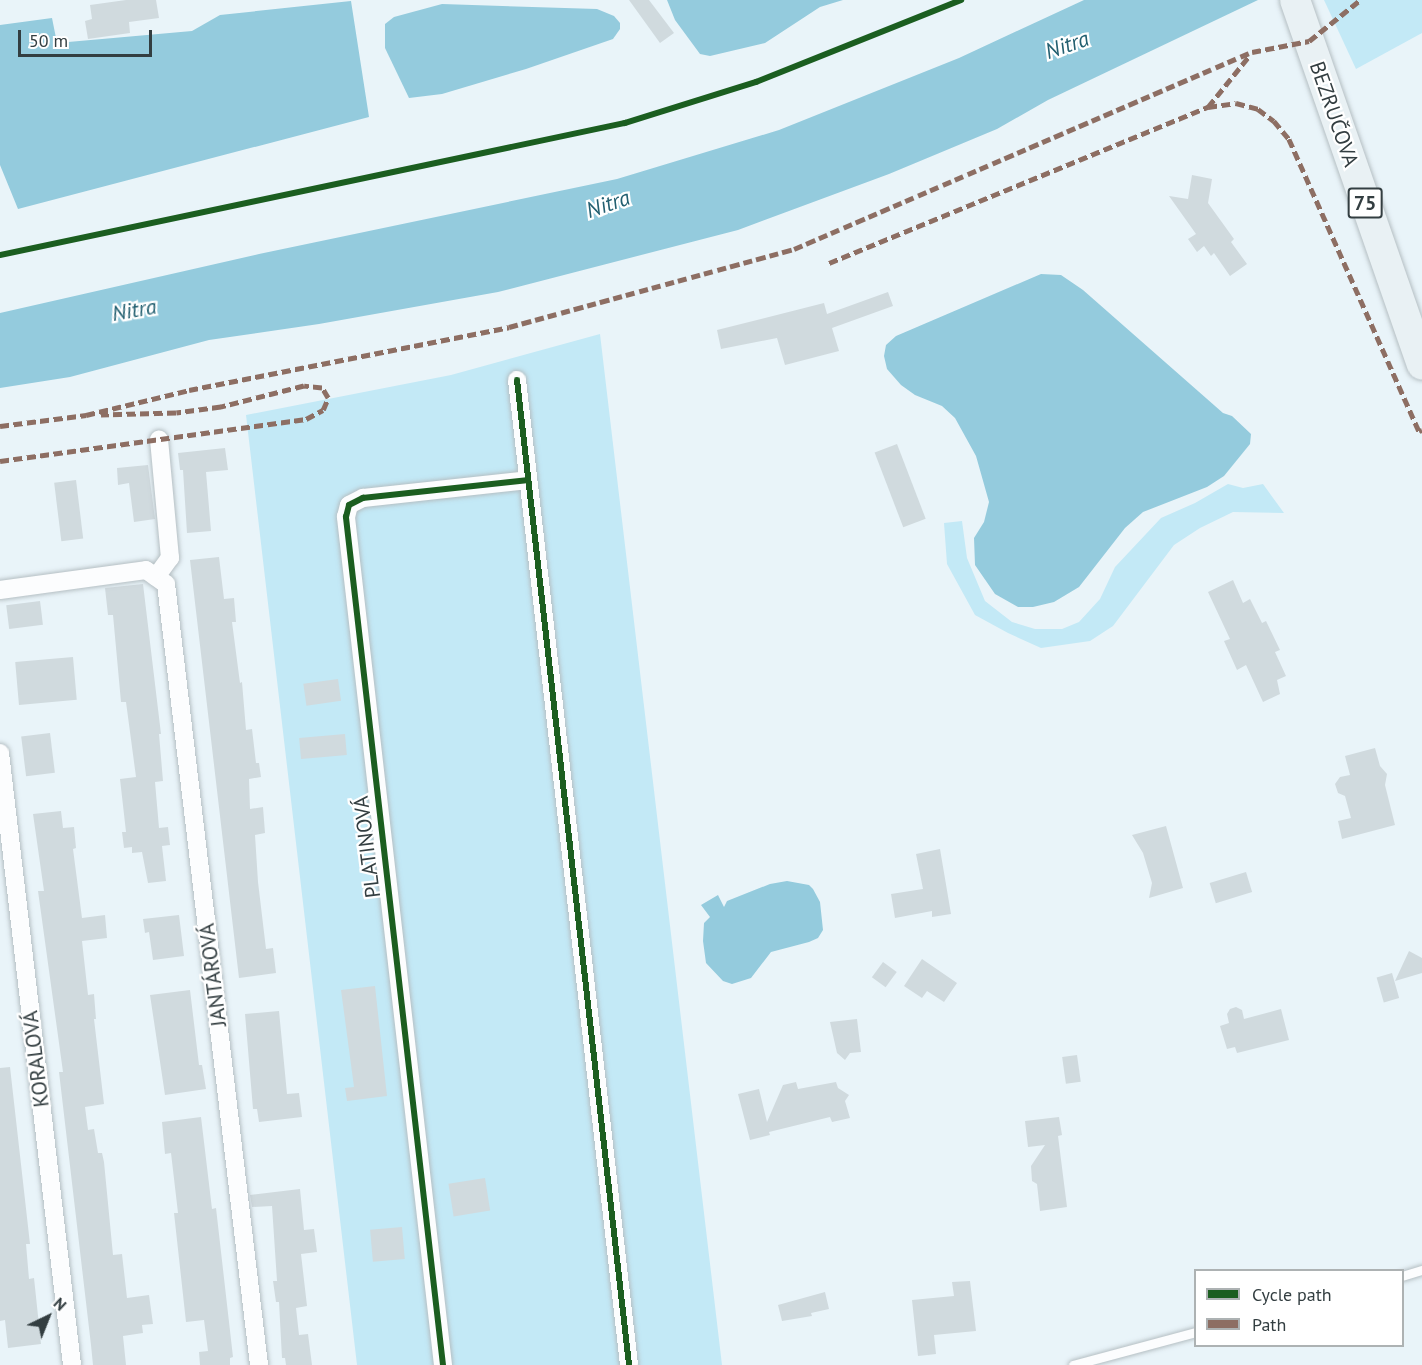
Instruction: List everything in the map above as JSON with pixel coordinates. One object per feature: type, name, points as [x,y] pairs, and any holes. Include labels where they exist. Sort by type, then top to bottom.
[{"type":"main road","name":"BEZRUČOVA","points":[[1299,12],[1422,364]]},
{"type":"street","points":[[517,380],[629,1365]]},
{"type":"street","points":[[0,590],[146,570],[161,580],[170,558],[159,440]]},
{"type":"street","name":"PLATINOVÁ","points":[[443,1365],[346,517],[349,505],[363,498],[528,480]]},
{"type":"street","name":"JANTÁROVÁ","points":[[161,580],[259,1365]]},
{"type":"street","name":"KORALOVÁ","points":[[0,753],[72,1365]]},
{"type":"lane","points":[[1404,1275],[1422,1270]]},
{"type":"lane","points":[[1073,1365],[1194,1333]]},
{"type":"shaded area","points":[[1324,0],[1422,0],[1422,33],[1356,69]]},
{"type":"shaded area","points":[[600,334],[722,1365],[357,1365],[246,415],[451,375]]},
{"type":"shaded area","points":[[1228,484],[1243,488],[1263,484],[1284,513],[1233,512],[1200,528],[1174,545],[1113,626],[1090,641],[1041,648],[1008,633],[975,615],[947,564],[944,523],[962,521],[967,558],[985,601],[1012,622],[1035,629],[1062,629],[1079,622],[1100,599],[1115,567],[1161,518],[1195,503]]},
{"type":"water","points":[[667,0],[843,0],[820,7],[765,43],[710,56],[700,54],[675,20]]},
{"type":"water","name":"Nitra","points":[[1084,0],[1258,0],[1048,100],[997,129],[889,174],[738,230],[498,292],[319,324],[209,340],[70,377],[0,388],[0,313],[259,254],[617,179],[779,130],[959,58]]},
{"type":"water","points":[[351,1],[369,117],[18,209],[0,165],[0,25],[52,18],[57,43],[192,31],[220,15]]},
{"type":"water","points":[[442,4],[597,9],[614,16],[620,23],[620,29],[613,39],[526,69],[442,94],[409,98],[385,48],[385,24],[394,17]]},
{"type":"water","points":[[1041,274],[1061,275],[1083,290],[1223,413],[1232,416],[1251,434],[1250,444],[1224,476],[1207,487],[1143,512],[1125,528],[1079,587],[1054,602],[1033,607],[1018,607],[995,594],[975,565],[974,538],[984,522],[989,502],[976,456],[955,418],[942,406],[915,395],[901,385],[887,369],[884,356],[886,345],[896,336]]},
{"type":"water","points":[[787,881],[809,885],[813,889],[820,902],[823,930],[818,938],[771,952],[751,978],[732,984],[723,981],[706,963],[703,941],[704,923],[710,917],[701,905],[718,895],[724,907],[727,901],[770,884]]},
{"type":"building","points":[[126,0],[156,0],[159,18],[129,22],[130,33],[88,39],[85,21],[92,19],[90,5]]},
{"type":"building","points":[[629,0],[649,0],[674,33],[660,43]]},
{"type":"building","points":[[1192,175],[1212,179],[1208,203],[1234,239],[1231,242],[1247,264],[1230,276],[1214,253],[1211,256],[1204,246],[1197,252],[1188,239],[1196,234],[1169,196],[1188,199]]},
{"type":"building","points":[[888,292],[893,306],[832,328],[839,351],[785,365],[777,338],[721,349],[717,330],[824,303],[827,314]]},
{"type":"building","points":[[897,444],[926,519],[903,527],[875,453]]},
{"type":"building","points":[[225,448],[228,470],[206,472],[211,531],[187,533],[183,470],[180,470],[178,453]]},
{"type":"building","points":[[148,465],[155,519],[134,522],[129,483],[118,485],[117,468]]},
{"type":"building","points":[[76,480],[83,539],[61,541],[54,483]]},
{"type":"building","points":[[219,557],[224,599],[234,598],[236,622],[232,622],[240,683],[242,682],[246,730],[252,729],[256,763],[259,763],[261,777],[249,779],[250,809],[263,807],[265,833],[255,835],[258,882],[266,949],[273,948],[276,973],[239,978],[190,560]]},
{"type":"building","points":[[1233,580],[1243,603],[1250,599],[1262,623],[1266,621],[1280,650],[1275,652],[1286,676],[1277,680],[1280,694],[1263,702],[1246,665],[1237,670],[1224,641],[1230,639],[1208,592]]},
{"type":"building","points":[[143,584],[161,734],[159,734],[163,781],[155,782],[159,828],[168,827],[170,845],[162,846],[166,881],[148,883],[142,852],[132,853],[132,847],[124,848],[122,832],[126,832],[120,779],[136,777],[126,702],[121,702],[113,615],[108,615],[105,588]]},
{"type":"building","points":[[40,601],[43,625],[9,629],[6,605]]},
{"type":"building","points":[[73,657],[77,700],[19,705],[15,662]]},
{"type":"building","points":[[338,679],[341,701],[306,706],[303,684]]},
{"type":"building","points":[[50,733],[55,773],[26,776],[21,737]]},
{"type":"building","points":[[345,734],[347,755],[301,759],[299,738]]},
{"type":"building","points":[[1375,748],[1380,766],[1387,774],[1385,785],[1395,825],[1342,839],[1338,821],[1351,818],[1345,796],[1338,793],[1335,784],[1340,777],[1350,775],[1345,756]]},
{"type":"building","points":[[61,811],[63,828],[74,827],[76,848],[73,849],[82,918],[105,915],[107,938],[82,941],[88,995],[94,994],[96,1019],[94,1019],[104,1104],[85,1107],[88,1130],[94,1129],[98,1153],[102,1153],[113,1255],[122,1254],[127,1298],[149,1295],[153,1324],[142,1325],[143,1333],[123,1336],[126,1365],[93,1365],[59,1072],[63,1072],[38,891],[44,891],[33,814]]},
{"type":"building","points":[[1166,826],[1183,888],[1149,898],[1152,883],[1143,853],[1132,835]]},
{"type":"building","points":[[940,849],[951,914],[932,917],[932,911],[895,918],[891,894],[923,889],[916,854]]},
{"type":"building","points":[[1246,872],[1252,892],[1216,903],[1210,883]]},
{"type":"building","points":[[179,915],[184,956],[153,960],[149,932],[145,933],[143,919]]},
{"type":"building","points":[[1409,951],[1422,958],[1422,973],[1395,981]]},
{"type":"building","points":[[922,959],[957,983],[944,1002],[927,991],[922,998],[904,986]]},
{"type":"building","points":[[883,962],[897,972],[886,987],[872,977]]},
{"type":"building","points":[[1392,973],[1399,998],[1384,1002],[1377,977]]},
{"type":"building","points":[[375,986],[387,1096],[347,1101],[345,1088],[354,1087],[341,990]]},
{"type":"building","points":[[190,990],[199,1065],[202,1065],[206,1089],[165,1095],[150,995]]},
{"type":"building","points":[[1236,1007],[1242,1010],[1244,1019],[1281,1009],[1289,1040],[1237,1053],[1235,1047],[1227,1049],[1220,1026],[1229,1023],[1227,1014],[1230,1009]]},
{"type":"building","points":[[279,1011],[287,1094],[299,1093],[302,1117],[259,1122],[257,1109],[253,1109],[245,1014]]},
{"type":"building","points":[[857,1019],[861,1052],[850,1053],[845,1060],[837,1053],[830,1022]]},
{"type":"building","points":[[1077,1055],[1081,1082],[1066,1084],[1062,1057]]},
{"type":"building","points":[[10,1067],[30,1244],[26,1244],[29,1279],[34,1278],[41,1344],[8,1348],[5,1320],[0,1321],[0,1068]]},
{"type":"building","points":[[796,1082],[798,1089],[836,1082],[838,1088],[849,1095],[845,1101],[850,1118],[832,1122],[830,1117],[769,1132],[770,1135],[750,1140],[738,1094],[759,1089],[767,1122],[783,1085]]},
{"type":"building","points":[[201,1117],[212,1209],[216,1208],[233,1357],[230,1358],[230,1365],[200,1365],[199,1352],[208,1351],[204,1320],[186,1322],[174,1213],[178,1213],[171,1153],[165,1154],[162,1122]]},
{"type":"building","points":[[1059,1117],[1062,1135],[1058,1136],[1067,1207],[1040,1211],[1037,1184],[1032,1181],[1031,1166],[1045,1145],[1028,1147],[1025,1121]]},
{"type":"building","points":[[485,1178],[490,1211],[454,1216],[448,1184]]},
{"type":"building","points":[[300,1189],[304,1230],[314,1229],[317,1252],[301,1254],[307,1306],[296,1308],[299,1335],[308,1334],[312,1365],[286,1365],[285,1358],[282,1358],[279,1302],[276,1302],[273,1281],[277,1281],[272,1206],[252,1207],[250,1195]]},
{"type":"building","points":[[402,1227],[405,1259],[373,1262],[370,1230]]},
{"type":"building","points":[[970,1281],[976,1331],[934,1335],[936,1354],[918,1356],[912,1300],[954,1296],[952,1282]]},
{"type":"building","points":[[825,1292],[829,1309],[811,1313],[812,1316],[782,1321],[778,1305]]},
{"type":"marked path","points":[[0,426],[86,415],[189,390],[509,327],[794,249],[1252,52],[1309,41],[1360,0]]},
{"type":"marked path","points":[[1208,107],[1249,56]]},
{"type":"marked path","points":[[829,263],[1208,107],[1236,103],[1258,109],[1274,121],[1289,139],[1419,431],[1422,430]]},
{"type":"marked path","points":[[0,461],[306,419],[323,410],[328,398],[322,388],[304,386],[221,407],[176,413],[101,415]]},
{"type":"cycle path","points":[[0,255],[625,123],[756,82],[961,0]]},
{"type":"cycle path","points":[[517,380],[629,1365]]},
{"type":"cycle path","points":[[443,1365],[346,517],[349,505],[363,498],[528,480]]}]
